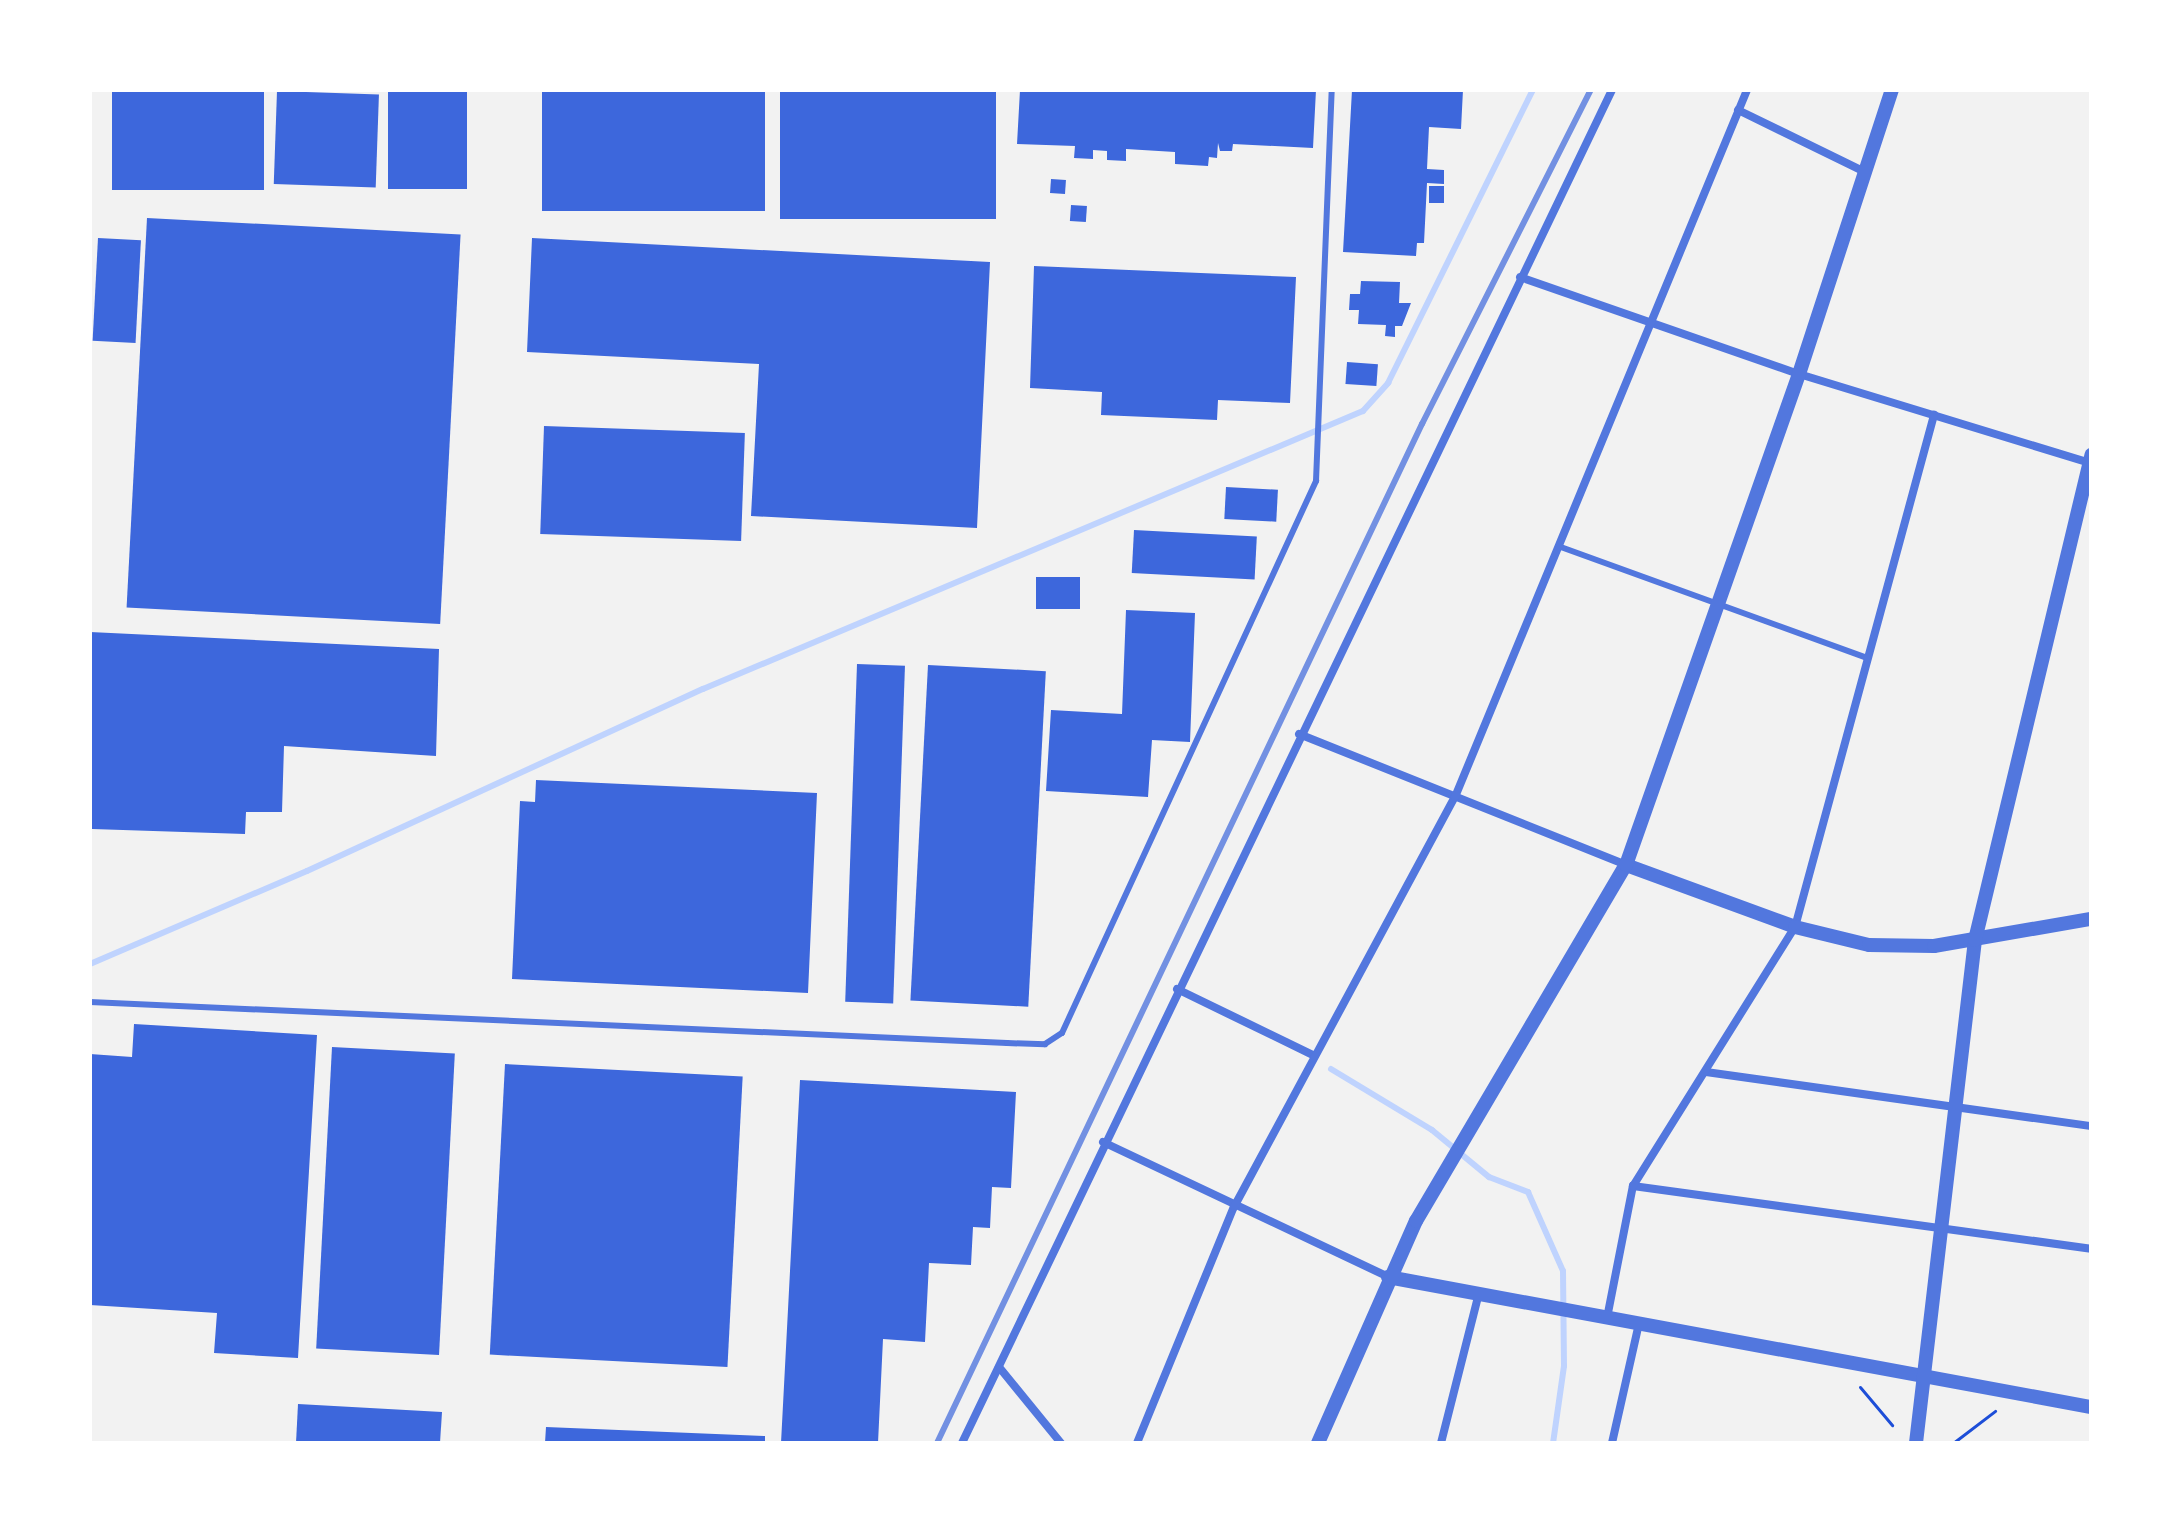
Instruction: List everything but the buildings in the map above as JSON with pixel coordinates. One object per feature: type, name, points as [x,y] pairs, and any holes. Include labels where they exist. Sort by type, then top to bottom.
[{"type":"street","points":[[962,1443],[1299,734],[1612,90]]},
{"type":"street","points":[[1137,1443],[1234,1207],[1455,797],[1747,90]]},
{"type":"street","points":[[1318,1443],[1388,1277],[1626,865],[1799,374],[1892,90]]},
{"type":"street","points":[[1738,110],[1865,172]]},
{"type":"street","points":[[1520,277],[1799,374],[2090,460],[1975,940],[1916,1443]]},
{"type":"street","points":[[1607,1318],[1633,1186],[1795,927],[1934,415]]},
{"type":"street","points":[[1299,734],[1626,865],[1795,927],[1869,945],[1934,946],[2091,919]]},
{"type":"street","points":[[1177,989],[1315,1056]]},
{"type":"street","points":[[1706,1072],[2091,1126]]},
{"type":"street","points":[[1103,1142],[1234,1207],[1388,1277],[2091,1407]]},
{"type":"street","points":[[1633,1186],[2091,1249]]},
{"type":"street","points":[[1441,1443],[1479,1293]]},
{"type":"street","points":[[1612,1443],[1639,1323]]},
{"type":"street","points":[[999,1367],[1061,1443]]},
{"type":"lane","points":[[90,1002],[1045,1044],[1062,1033],[1316,481],[1332,90]]},
{"type":"lane","points":[[1558,546],[1868,658]]},
{"type":"path","points":[[1860,1387],[1892,1425]]},
{"type":"path","points":[[1953,1443],[1995,1411]]},
{"type":"waterway","points":[[90,964],[307,871],[703,689],[1363,411],[1388,383],[1533,90]]},
{"type":"waterway","points":[[1331,1069],[1432,1130],[1489,1177],[1528,1192],[1563,1271],[1564,1366],[1553,1443]]},
{"type":"railway","points":[[937,1443],[1422,424],[1591,90]]}]
